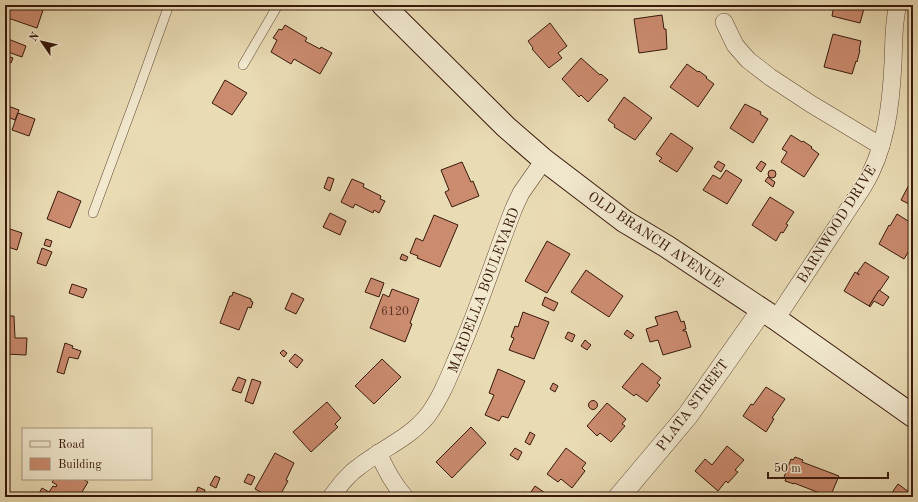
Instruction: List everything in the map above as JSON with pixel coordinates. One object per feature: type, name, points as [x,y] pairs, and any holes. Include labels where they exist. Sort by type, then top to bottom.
[{"type":"main road","name":"OLD BRANCH AVENUE","points":[[383,5],[506,127],[544,160],[624,221],[666,246],[769,314],[913,416]]},
{"type":"street","name":"BARNWOOD DRIVE","points":[[769,314],[867,181],[876,162],[890,111],[895,25],[898,5]]},
{"type":"street","points":[[724,22],[735,45],[748,60],[770,77],[811,104],[881,146]]},
{"type":"street","name":"MARDELLA BOULEVARD","points":[[331,497],[347,477],[360,466],[416,428],[428,415],[439,398],[477,312],[514,208],[544,160]]},
{"type":"street","name":"PLATA STREET","points":[[619,497],[688,415],[769,314]]},
{"type":"street","points":[[378,453],[387,472],[405,497]]},
{"type":"lane","points":[[93,212],[169,5]]},
{"type":"lane","points":[[243,65],[278,5]]},
{"type":"building","points":[[8,5],[39,5],[44,7],[37,28],[5,17]]},
{"type":"building","points":[[637,5],[646,5],[645,8]]},
{"type":"building","points":[[834,5],[865,5],[860,23],[832,16]]},
{"type":"building","points":[[662,15],[664,29],[666,29],[667,49],[639,53],[634,19]]},
{"type":"building","points":[[550,23],[567,46],[558,53],[562,58],[549,68],[532,49],[533,48],[528,41]]},
{"type":"building","points":[[285,25],[307,38],[305,41],[320,49],[321,47],[332,53],[320,74],[294,59],[291,64],[271,52],[277,40],[273,38],[279,29],[282,30]]},
{"type":"building","points":[[833,34],[861,41],[857,62],[856,61],[852,74],[824,67]]},
{"type":"building","points":[[8,39],[26,46],[22,57],[5,51]]},
{"type":"building","points":[[5,55],[13,58],[11,63],[8,62],[5,71]]},
{"type":"building","points":[[581,58],[608,80],[588,102],[581,95],[579,97],[562,79]]},
{"type":"building","points":[[687,64],[698,72],[699,71],[714,84],[698,107],[670,87]]},
{"type":"building","points":[[225,80],[247,93],[232,115],[212,103]]},
{"type":"building","points":[[624,97],[652,118],[635,140],[614,127],[615,125],[608,120]]},
{"type":"building","points":[[745,104],[761,112],[760,114],[768,119],[753,143],[730,128]]},
{"type":"building","points":[[5,105],[19,110],[15,120],[5,116]]},
{"type":"building","points":[[18,113],[35,119],[29,136],[12,130]]},
{"type":"building","points":[[671,133],[693,148],[677,172],[659,161],[662,158],[656,154]]},
{"type":"building","points":[[791,135],[812,147],[811,148],[819,154],[804,177],[781,162],[787,152],[782,149]]},
{"type":"building","points":[[718,161],[725,165],[721,172],[714,167]]},
{"type":"building","points":[[761,161],[766,164],[761,172],[756,168]]},
{"type":"building","points":[[462,162],[471,182],[473,181],[479,196],[452,207],[445,192],[449,190],[441,170]]},
{"type":"building","points":[[726,170],[742,180],[727,204],[703,190],[713,175],[720,179]]},
{"type":"building","points":[[770,170],[774,170],[776,174],[774,178],[770,178],[768,176],[768,172]]},
{"type":"building","points":[[328,177],[334,179],[330,191],[324,188]]},
{"type":"building","points":[[768,177],[775,182],[773,187],[765,181]]},
{"type":"building","points":[[913,177],[913,206],[901,200]]},
{"type":"building","points":[[352,179],[364,184],[363,187],[381,196],[380,199],[385,201],[379,213],[374,210],[373,213],[355,204],[353,208],[341,202]]},
{"type":"building","points":[[58,191],[81,201],[70,228],[47,219]]},
{"type":"building","points":[[770,197],[794,212],[786,224],[788,225],[783,233],[781,232],[776,241],[752,225]]},
{"type":"building","points":[[330,213],[346,221],[340,235],[323,227]]},
{"type":"building","points":[[897,214],[913,224],[913,244],[904,259],[879,244],[889,225],[890,226]]},
{"type":"building","points":[[434,215],[458,225],[440,267],[417,258],[418,256],[410,253],[416,238],[423,241]]},
{"type":"building","points":[[7,228],[22,233],[17,250],[5,246],[5,235]]},
{"type":"building","points":[[46,239],[52,241],[50,247],[44,245]]},
{"type":"building","points":[[547,241],[570,254],[547,293],[525,281]]},
{"type":"building","points":[[42,248],[52,252],[46,266],[37,263]]},
{"type":"building","points":[[402,254],[408,257],[406,261],[400,259]]},
{"type":"building","points":[[865,262],[889,277],[869,306],[844,291],[855,272],[859,275],[857,273]]},
{"type":"building","points":[[586,270],[623,296],[609,317],[571,292]]},
{"type":"building","points":[[371,278],[384,283],[379,297],[365,292]]},
{"type":"building","points":[[72,284],[87,289],[83,298],[69,293]]},
{"type":"building","points":[[392,289],[419,299],[405,342],[370,328],[383,294],[389,297]]},
{"type":"building","points":[[879,290],[889,297],[883,306],[874,301],[870,307],[869,306]]},
{"type":"building","points":[[233,292],[251,299],[253,302],[251,308],[248,307],[239,330],[220,323],[230,296],[232,296]]},
{"type":"building","points":[[292,293],[304,299],[296,314],[285,309]]},
{"type":"building","points":[[545,297],[558,303],[554,311],[542,305]]},
{"type":"building","points":[[677,311],[681,322],[684,321],[686,329],[683,331],[686,331],[691,347],[663,355],[658,340],[650,342],[646,329],[658,325],[655,317]]},
{"type":"building","points":[[523,312],[549,322],[534,359],[509,350],[514,338],[511,337],[515,326],[518,327]]},
{"type":"building","points":[[5,316],[14,316],[15,338],[27,338],[26,355],[5,354]]},
{"type":"building","points":[[627,330],[634,335],[631,339],[624,334]]},
{"type":"building","points":[[568,332],[575,335],[572,342],[565,338]]},
{"type":"building","points":[[585,340],[591,345],[587,350],[581,346]]},
{"type":"building","points":[[65,343],[73,346],[72,348],[81,351],[78,359],[69,357],[64,374],[57,372]]},
{"type":"building","points":[[283,350],[287,353],[284,357],[280,353]]},
{"type":"building","points":[[295,354],[303,360],[297,368],[289,361]]},
{"type":"building","points":[[382,359],[401,377],[374,404],[355,386]]},
{"type":"building","points":[[642,363],[661,378],[657,383],[660,385],[647,402],[636,394],[634,396],[622,387]]},
{"type":"building","points":[[498,369],[525,381],[508,418],[502,416],[499,421],[485,415],[494,395],[489,393]]},
{"type":"building","points":[[238,377],[246,380],[241,393],[232,390]]},
{"type":"building","points":[[252,379],[261,382],[253,404],[245,401]]},
{"type":"building","points":[[553,383],[558,386],[555,392],[550,389]]},
{"type":"building","points":[[766,387],[785,399],[772,418],[774,419],[766,432],[743,416]]},
{"type":"building","points":[[593,400],[598,405],[593,410],[588,405]]},
{"type":"building","points":[[327,402],[341,418],[335,424],[338,427],[311,452],[293,432]]},
{"type":"building","points":[[607,403],[626,419],[622,424],[625,426],[611,442],[600,433],[597,436],[587,426]]},
{"type":"building","points":[[471,427],[486,443],[452,478],[436,462]]},
{"type":"building","points":[[530,432],[535,435],[530,445],[525,442]]},
{"type":"building","points":[[727,446],[744,460],[735,470],[738,472],[728,483],[726,481],[718,491],[695,471],[705,459],[712,465]]},
{"type":"building","points":[[515,448],[522,452],[518,460],[510,455]]},
{"type":"building","points":[[566,448],[586,463],[582,468],[585,471],[572,488],[561,479],[558,482],[547,474]]},
{"type":"building","points":[[275,453],[294,463],[286,480],[288,481],[279,497],[270,497],[255,489]]},
{"type":"building","points":[[795,457],[803,460],[802,462],[839,476],[830,497],[785,481],[786,478],[784,477],[791,459],[793,460]]},
{"type":"building","points":[[248,474],[255,477],[251,485],[244,482]]},
{"type":"building","points":[[215,476],[220,478],[216,488],[210,485]]},
{"type":"building","points":[[53,480],[85,480],[88,482],[79,497],[37,497],[42,488],[49,492],[53,486],[56,487],[57,485],[52,482]]},
{"type":"building","points":[[898,484],[913,495],[913,497],[889,497]]},
{"type":"building","points":[[535,486],[551,497],[520,497],[523,492],[529,495]]},
{"type":"building","points":[[198,487],[205,490],[203,497],[195,496]]},
{"type":"building","points":[[843,493],[851,496],[841,497]]}]
